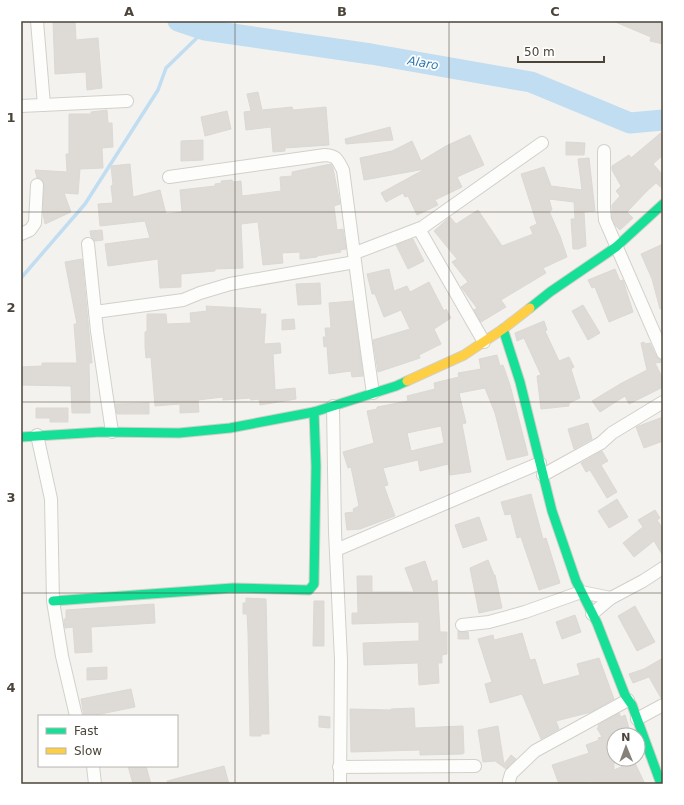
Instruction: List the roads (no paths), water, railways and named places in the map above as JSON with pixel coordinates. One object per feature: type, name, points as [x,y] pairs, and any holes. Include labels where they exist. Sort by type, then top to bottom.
[{"type":"street","points":[[37,21],[44,105]]},
{"type":"street","points":[[21,106],[127,101]]},
{"type":"street","points":[[95,312],[183,300],[230,284],[355,258],[419,229],[542,143]]},
{"type":"street","points":[[604,151],[605,220],[663,353]]},
{"type":"street","points":[[169,177],[325,155],[337,158],[343,170],[373,393]]},
{"type":"street","points":[[21,234],[30,230],[35,223],[37,185]]},
{"type":"street","points":[[21,437],[112,432],[179,432],[230,428],[314,412],[396,386],[464,355],[484,342],[550,292],[616,247],[663,204]]},
{"type":"street","points":[[419,229],[484,342]]},
{"type":"street","points":[[88,244],[95,312],[112,432]]},
{"type":"street","points":[[503,329],[520,382],[552,511],[576,581],[592,614],[625,695],[632,705],[661,784]]},
{"type":"street","points":[[543,475],[601,443],[612,433],[663,402]]},
{"type":"street","points":[[332,406],[341,660],[340,784]]},
{"type":"street","points":[[53,601],[232,588],[309,590],[314,584],[316,466],[314,412]]},
{"type":"street","points":[[37,435],[51,499],[53,601],[62,656],[76,715]]},
{"type":"street","points":[[336,550],[540,462]]},
{"type":"street","points":[[592,614],[610,598],[644,581],[663,568]]},
{"type":"street","points":[[462,625],[489,622],[525,612],[582,592],[610,598]]},
{"type":"street","points":[[509,784],[511,774],[535,751],[628,700]]},
{"type":"street","points":[[637,719],[663,705]]},
{"type":"street","points":[[339,767],[475,766]]},
{"type":"street","points":[[93,767],[95,784]]},
{"type":"waterway","name":"Alaro","points":[[178,21],[205,30],[371,54],[531,82],[630,123],[663,120]]},
{"type":"waterway","points":[[21,278],[85,204],[158,90],[166,68],[205,30]]}]
